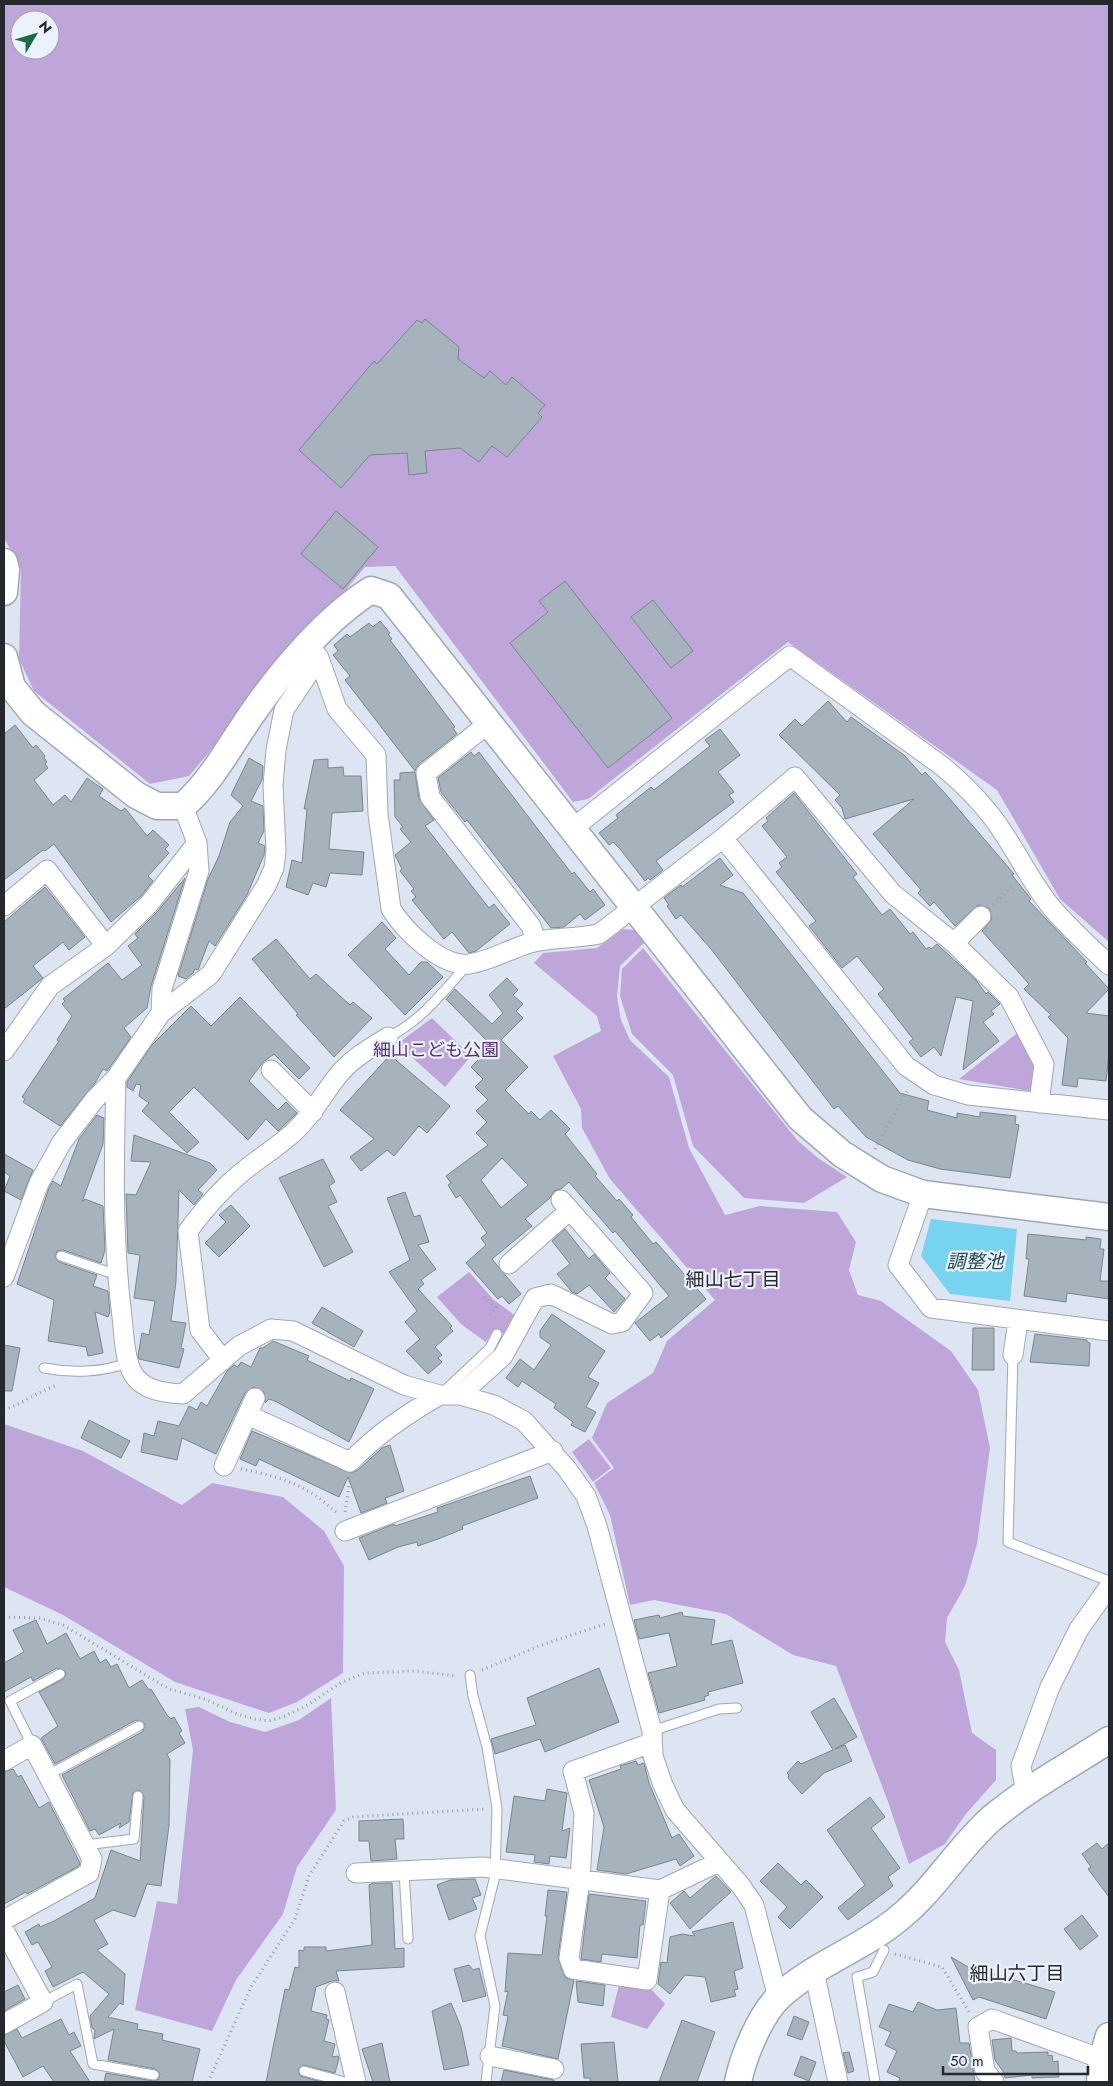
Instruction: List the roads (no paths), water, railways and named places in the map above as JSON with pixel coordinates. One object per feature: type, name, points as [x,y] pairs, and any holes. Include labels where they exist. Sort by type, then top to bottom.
[{"type":"street","points":[[4,562],[6,570],[4,592]]},
{"type":"street","points":[[4,1277],[40,1183],[62,1142],[95,1100],[116,1078],[161,1013],[211,974],[266,886],[274,868],[276,851],[273,785],[276,750],[284,710],[314,651],[323,628],[371,590],[389,596],[800,1118],[842,1154],[882,1179],[923,1194],[1109,1216]]},
{"type":"street","points":[[4,657],[12,687],[33,713],[136,795],[157,806],[184,806],[201,791],[254,710],[314,651]]},
{"type":"street","points":[[314,651],[337,709],[376,755],[378,814],[390,909],[398,920],[433,953],[446,959],[468,964],[536,942],[578,939],[598,934],[632,906],[724,838],[796,777],[893,894],[954,943],[1009,997],[1044,1064],[1039,1103]]},
{"type":"street","points":[[572,829],[790,656],[942,766],[963,784],[983,804],[1052,908],[1109,965]]},
{"type":"street","points":[[489,723],[426,773],[430,797],[531,926],[536,942]]},
{"type":"street","points":[[161,1013],[162,989],[199,871],[197,843],[184,806]]},
{"type":"street","points":[[724,838],[906,1066],[934,1085],[968,1095],[1109,1110]]},
{"type":"street","points":[[4,1051],[50,986],[106,946],[149,904],[197,843]]},
{"type":"street","points":[[4,906],[47,870],[106,946]]},
{"type":"street","points":[[954,943],[981,916]]},
{"type":"street","points":[[224,1360],[200,1330],[188,1231],[211,1201],[243,1171],[296,1131],[313,1112],[320,1099],[342,1070],[361,1054],[388,1037]]},
{"type":"street","points":[[271,1070],[313,1112]]},
{"type":"street","points":[[116,1078],[114,1190],[117,1275],[131,1370],[142,1384],[160,1393],[183,1394],[240,1346],[271,1329],[293,1331],[404,1385],[440,1395],[460,1395],[494,1405],[524,1421],[553,1451],[586,1496],[597,1526],[622,1620],[662,1785],[675,1810],[742,1886],[754,1905],[778,1998]]},
{"type":"street","points":[[923,1194],[898,1264],[930,1308],[1018,1321],[1109,1331]]},
{"type":"street","points":[[460,1395],[503,1356],[535,1298],[551,1294],[612,1324],[622,1322],[643,1293],[565,1205],[509,1264]]},
{"type":"street","points":[[1013,1355],[1018,1321]]},
{"type":"street","points":[[224,1466],[252,1406],[350,1462],[361,1450],[411,1412],[440,1395]]},
{"type":"street","points":[[345,1531],[553,1451]]},
{"type":"street","points":[[1026,1793],[1021,1766],[1050,1687],[1079,1630],[1109,1587]]},
{"type":"street","points":[[651,1737],[573,1772],[584,1814],[580,1880],[569,1958],[573,1969],[647,1980],[660,1890]]},
{"type":"street","points":[[738,2082],[742,2063],[761,2024],[778,1998],[814,1971],[879,1943],[900,1918],[927,1893],[975,1835],[992,1818],[1026,1793],[1109,1740]]},
{"type":"street","points":[[4,1761],[32,1745],[92,1859],[89,1873],[4,1920]]},
{"type":"street","points":[[356,1873],[496,1868],[660,1890],[719,1862]]},
{"type":"street","points":[[4,1930],[43,2002],[4,2024]]},
{"type":"street","points":[[814,1971],[838,2082]]},
{"type":"street","points":[[335,1992],[356,2082]]},
{"type":"street","points":[[994,2082],[985,2071],[978,2028],[992,2019],[1104,2059]]},
{"type":"street","points":[[490,2056],[554,2069]]},
{"type":"lane","points":[[388,1037],[398,1032],[433,1002],[468,964]]},
{"type":"lane","points":[[61,1256],[106,1273],[117,1275]]},
{"type":"lane","points":[[440,1395],[490,1348],[497,1334]]},
{"type":"lane","points":[[1013,1355],[1008,1542],[1109,1580]]},
{"type":"lane","points":[[44,1368],[66,1372],[119,1367],[129,1362]]},
{"type":"lane","points":[[32,1745],[10,1701],[60,1674]]},
{"type":"lane","points":[[470,1674],[473,1696],[487,1748],[497,1808],[496,1868],[480,1936],[495,2006],[486,2082]]},
{"type":"lane","points":[[651,1737],[720,1709],[737,1708]]},
{"type":"lane","points":[[48,1775],[139,1726]]},
{"type":"lane","points":[[85,1845],[134,1839],[138,1796]]},
{"type":"lane","points":[[404,1871],[408,1939]]},
{"type":"lane","points":[[875,2082],[857,1977],[874,1972],[879,1943]]},
{"type":"lane","points":[[43,2002],[77,1984],[93,2064],[154,2075]]},
{"type":"lane","points":[[304,2071],[345,2082]]},
{"type":"water","name":"調整池","points":[[931,1219],[1017,1229],[1010,1301],[950,1294],[921,1256]]},
{"type":"district","name":"細山七丁目","points":[[733,1279]]},
{"type":"district","name":"細山六丁目","points":[[1017,1973]]},
{"type":"park label","name":"細山こども公園","points":[[436,1050]]}]
